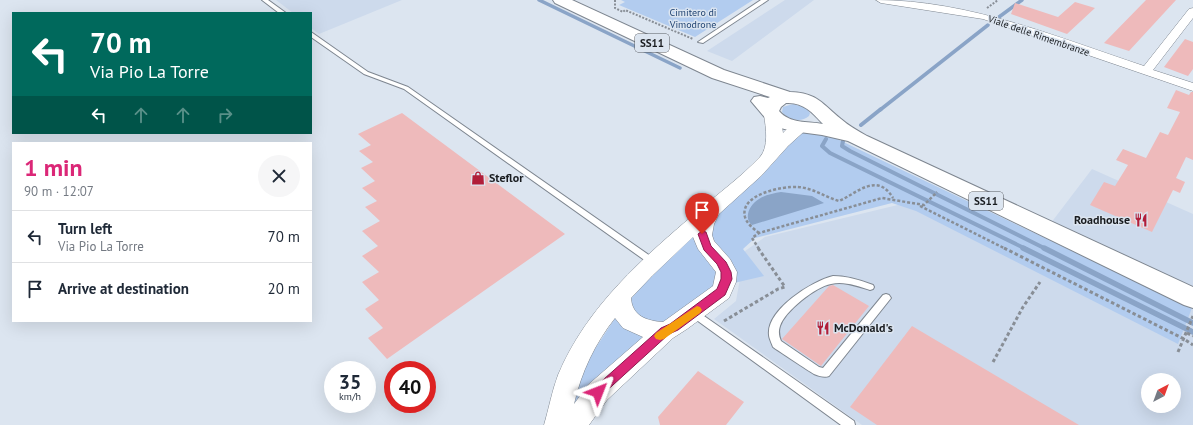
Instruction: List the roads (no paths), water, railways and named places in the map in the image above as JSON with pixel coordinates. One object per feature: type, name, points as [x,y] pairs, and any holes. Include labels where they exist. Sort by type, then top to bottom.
[{"type":"main road","name":"SS11","points":[[560,0],[718,74],[787,98],[796,98],[812,102],[838,126],[860,140],[1192,301]]},
{"type":"main road","name":"SS11","points":[[718,74],[763,103],[771,113],[784,124],[805,127],[860,140]]},
{"type":"main road","points":[[771,113],[771,105],[774,102],[787,98]]},
{"type":"main road","points":[[805,127],[821,121],[823,116],[822,111]]},
{"type":"street","name":"Viale delle Rimembranze","points":[[881,0],[981,16],[1193,87]]},
{"type":"street","points":[[1146,71],[1193,11]]},
{"type":"street","points":[[771,113],[774,130],[772,154]]},
{"type":"street","points":[[557,425],[566,386],[574,367],[602,318],[623,292],[699,220],[761,166],[789,136],[805,127]]},
{"type":"street","points":[[574,425],[598,392],[665,331],[674,327],[721,292],[726,279],[724,266],[710,252],[703,239],[703,222],[711,211]]},
{"type":"street","points":[[623,292],[620,296],[621,307],[628,319],[643,328],[665,331]]},
{"type":"lane","points":[[265,0],[282,12]]},
{"type":"lane","points":[[701,42],[765,0]]},
{"type":"lane","points":[[312,35],[366,73],[406,88],[653,262]]},
{"type":"lane","points":[[870,287],[845,279],[828,281],[813,286],[794,301],[778,320],[774,330],[774,340],[777,344],[816,370],[825,373],[886,298]]},
{"type":"lane","points":[[693,312],[850,425]]},
{"type":"waterway","points":[[539,0],[680,68]]},
{"type":"waterway","points":[[999,17],[1022,0]]},
{"type":"waterway","points":[[880,110],[988,25]]},
{"type":"waterway","points":[[861,125],[881,109]]},
{"type":"waterway","points":[[826,139],[822,146],[830,153],[1026,249]]},
{"type":"waterway","points":[[843,141],[842,146],[850,151],[1044,248]]},
{"type":"waterway","points":[[1023,248],[1193,332]]},
{"type":"waterway","points":[[1044,248],[1193,323]]},
{"type":"place","name":"Steflor","points":[[478,178]]},
{"type":"place","name":"Roadhouse","points":[[1141,220]]},
{"type":"place","name":"McDonald's","points":[[823,328]]},
{"type":"park label","name":"Cimitero di Vimodrone","points":[[693,18]]}]
